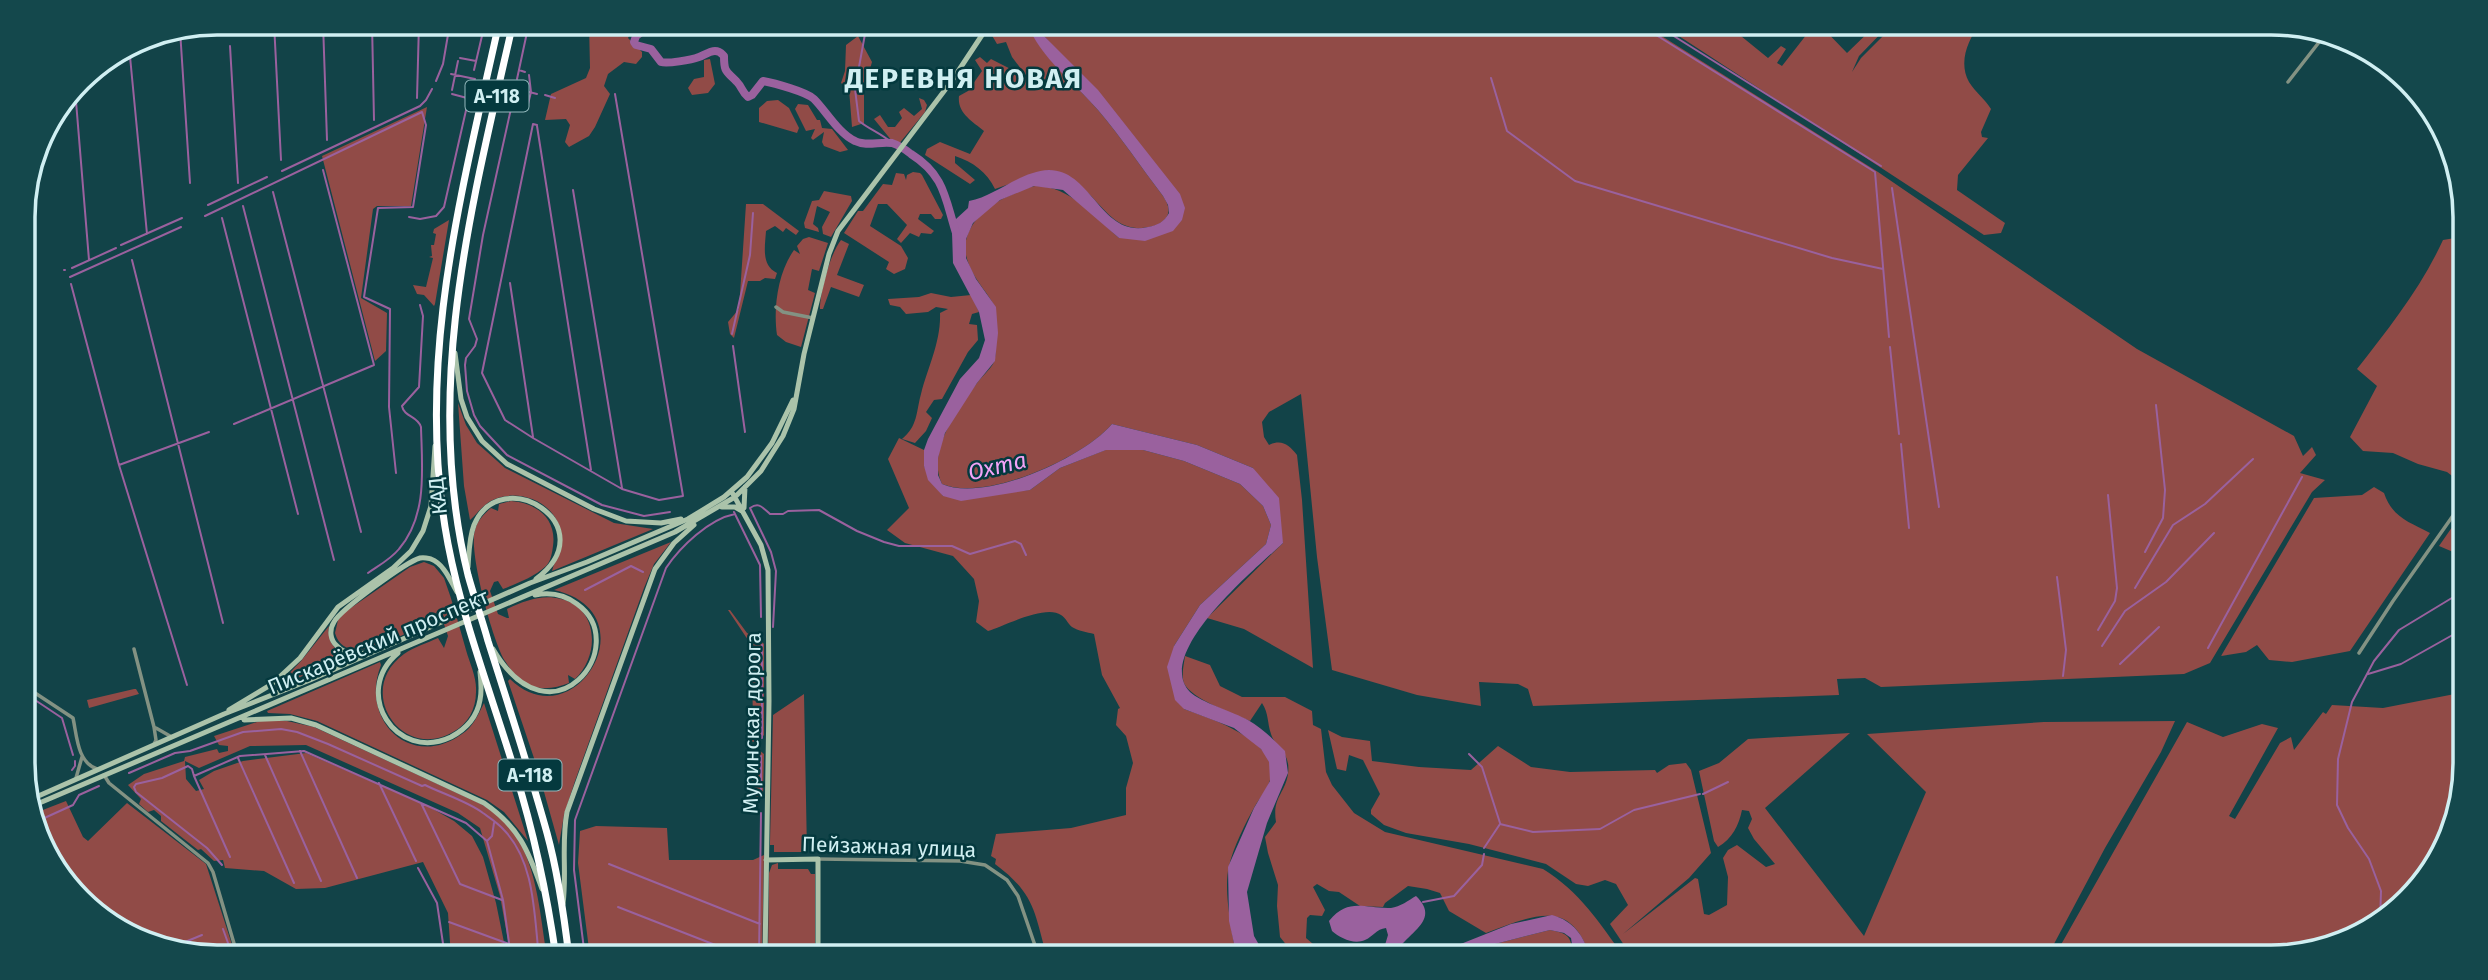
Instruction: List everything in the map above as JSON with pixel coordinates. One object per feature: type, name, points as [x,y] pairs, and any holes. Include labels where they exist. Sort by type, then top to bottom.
[{"type":"highway","name":"КАД","points":[[496,35],[448,261],[439,333],[437,405],[442,501],[447,543],[460,597],[528,816],[554,945]]},
{"type":"highway","name":"КАД","points":[[510,35],[462,263],[450,378],[451,448],[457,518],[468,574],[547,835],[567,945]]},
{"type":"main road","points":[[733,494],[745,487],[761,471],[778,447],[792,417],[813,318],[829,254],[838,231],[951,82],[982,35]]},
{"type":"main road","points":[[453,339],[460,390],[467,417],[482,441],[496,456],[521,472],[618,519],[638,523],[688,519]]},
{"type":"main road","points":[[733,494],[768,449],[786,419],[796,394]]},
{"type":"main road","points":[[224,714],[272,684],[300,658],[338,607],[393,568],[417,542],[428,518],[433,492],[437,405]]},
{"type":"main road","points":[[745,487],[745,515]]},
{"type":"main road","name":"Пискарёвский проспект","points":[[38,796],[530,583],[688,519],[733,494]]},
{"type":"main road","name":"Пискарёвский проспект","points":[[39,803],[526,597],[699,520],[719,508],[733,494]]},
{"type":"main road","name":"Муринская дорога","points":[[733,494],[761,545],[768,570],[765,945]]},
{"type":"main road","points":[[468,574],[471,533],[478,517],[488,507],[504,500],[525,499],[545,509],[558,527],[560,538],[554,563],[530,583]]},
{"type":"main road","points":[[719,508],[735,507],[745,515]]},
{"type":"main road","points":[[563,911],[564,829],[584,762],[654,569],[674,543],[699,520]]},
{"type":"main road","points":[[377,651],[357,654],[342,650],[332,640],[333,624],[342,611],[406,566],[419,558],[435,560],[446,572],[460,597]]},
{"type":"main road","points":[[489,643],[507,671],[528,688],[546,692],[557,691],[575,684],[583,676],[592,660],[596,643],[592,625],[584,611],[558,595],[544,593],[526,597]]},
{"type":"main road","points":[[412,645],[390,660],[383,670],[378,692],[380,706],[388,722],[400,734],[410,739],[447,739],[467,726],[481,697],[480,666]]},
{"type":"main road","points":[[234,722],[290,718],[316,725],[484,803],[502,815],[520,836],[549,910]]},
{"type":"main road","points":[[818,859],[818,945]]},
{"type":"main road","name":"Пейзажная улица","points":[[766,860],[818,859]]},
{"type":"street","points":[[2288,82],[2319,42]]},
{"type":"street","points":[[776,307],[783,312],[813,318]]},
{"type":"street","points":[[2359,653],[2453,517]]},
{"type":"street","points":[[134,649],[154,727],[156,740],[153,746]]},
{"type":"street","points":[[35,693],[73,718],[82,757],[79,774],[75,779]]},
{"type":"street","points":[[154,727],[161,733],[175,737]]},
{"type":"street","points":[[82,757],[89,766],[99,769]]},
{"type":"street","points":[[104,775],[109,783],[208,863],[214,872],[235,945]]},
{"type":"street","name":"Пейзажная улица","points":[[818,859],[960,861],[985,865],[999,873],[1013,888],[1022,905],[1035,945]]},
{"type":"shaded area","points":[[589,35],[630,35],[628,38],[642,52],[642,57],[636,64],[624,62],[608,74],[604,86],[610,94],[595,127],[589,136],[569,147],[565,142],[570,125],[566,119],[545,120],[551,94],[586,78],[590,68]]},
{"type":"shaded area","points":[[992,35],[1033,35],[1049,58],[1106,120],[1163,196],[1169,211],[1162,221],[1153,226],[1128,227],[1105,211],[1083,188],[1049,170],[995,189],[984,173],[968,161],[955,156],[955,163],[975,180],[970,184],[925,155],[927,149],[940,142],[970,154],[984,131],[966,116],[959,102],[959,96],[968,91],[982,71],[975,60],[980,57],[987,63],[991,59],[1028,78],[1012,57],[1006,42],[997,44]]},
{"type":"shaded area","points":[[1043,35],[1660,35],[1878,172],[2137,349],[2294,436],[2303,456],[2312,447],[2316,455],[2300,473],[2325,480],[2312,492],[2210,663],[2184,674],[1881,687],[1865,678],[1837,679],[1839,695],[1533,706],[1528,689],[1518,684],[1479,682],[1481,706],[1417,695],[1332,670],[1317,557],[1301,394],[1269,412],[1262,422],[1264,437],[1269,445],[1285,444],[1297,455],[1313,668],[1244,629],[1207,618],[1283,543],[1253,468],[1197,445],[1112,424],[1079,450],[1033,474],[983,487],[961,488],[942,484],[938,458],[946,431],[995,358],[994,305],[972,272],[965,248],[970,229],[976,220],[1002,199],[1035,186],[1047,187],[1070,196],[1119,238],[1182,220],[1064,58]]},
{"type":"shaded area","points":[[1043,35],[1098,90],[1180,194],[1185,208],[1182,220],[1173,231],[1145,241],[1119,238],[1063,190],[1034,186],[1000,200],[973,223],[966,239],[966,258],[976,279],[996,307],[998,333],[995,361],[977,383],[945,433],[938,458],[938,475],[942,484],[960,488],[1007,482],[1057,463],[1098,437],[1112,424],[1197,445],[1253,468],[1279,498],[1283,543],[1233,590],[1196,634],[1185,656],[1182,675],[1190,692],[1195,696],[1248,720],[1285,751],[1288,773],[1267,823],[1247,892],[1254,936],[1259,945],[1234,945],[1229,921],[1228,867],[1254,808],[1270,781],[1269,762],[1261,749],[1234,728],[1184,709],[1175,700],[1167,667],[1174,646],[1200,605],[1266,544],[1271,525],[1263,506],[1240,484],[1184,461],[1143,450],[1106,450],[1060,468],[1030,490],[961,501],[943,496],[928,480],[924,466],[924,450],[928,439],[960,379],[979,358],[985,340],[979,312],[953,263],[952,232],[956,219],[968,208],[969,201],[1038,171],[1049,170],[1064,173],[1076,180],[1107,214],[1132,228],[1155,225],[1163,221],[1169,213],[1163,196],[1123,141],[1098,110],[1049,59],[1033,36]]},
{"type":"shaded area","points":[[1677,35],[1740,35],[1768,58],[1781,46],[1786,49],[1777,63],[1782,66],[1806,35],[1830,35],[1847,53],[1866,35],[1879,35],[1859,56],[1852,72],[1861,58],[1884,35],[1973,35],[1966,51],[1964,67],[1969,82],[1991,109],[1981,132],[1982,137],[1988,138],[1958,175],[1957,190],[2005,223],[2001,233],[1984,235]]},
{"type":"shaded area","points":[[858,36],[872,62],[870,69],[864,73],[864,123],[852,127],[849,89],[841,83],[845,71],[846,45]]},
{"type":"shaded area","points":[[710,59],[715,84],[708,93],[692,95],[688,88],[694,79],[704,77],[704,60]]},
{"type":"shaded area","points":[[919,98],[927,105],[925,112],[898,145],[874,119],[880,115],[888,127],[895,127],[902,118],[899,112],[904,108],[914,116],[922,109]]},
{"type":"shaded area","points":[[778,100],[789,108],[799,128],[797,133],[759,122],[759,108],[767,101]]},
{"type":"shaded area","points":[[798,104],[808,105],[817,120],[820,120],[822,128],[832,129],[848,150],[840,152],[824,146],[824,132],[813,140],[811,138],[815,129],[806,131],[795,109]]},
{"type":"shaded area","points":[[427,107],[411,206],[377,206],[373,209],[361,298],[387,313],[386,351],[375,361],[322,156]]},
{"type":"shaded area","points":[[913,172],[922,175],[943,215],[941,219],[935,219],[931,214],[920,214],[918,219],[934,231],[931,234],[921,233],[919,237],[910,233],[901,243],[897,239],[907,225],[887,204],[878,204],[870,226],[901,246],[908,258],[905,269],[894,274],[886,269],[889,262],[844,233],[858,211],[863,211],[883,184],[892,185],[896,173],[904,174],[906,180],[907,175]]},
{"type":"shaded area","points":[[824,191],[851,196],[852,201],[831,237],[823,234],[822,227],[830,212],[817,206],[813,224],[819,232],[805,228],[804,223],[812,201],[819,200]]},
{"type":"shaded area","points":[[746,204],[763,204],[799,231],[796,235],[786,228],[783,232],[775,226],[766,231],[766,260],[777,273],[775,279],[748,281],[734,338],[730,334],[728,322],[739,309]]},
{"type":"shaded area","points":[[449,220],[434,306],[424,295],[417,294],[413,285],[426,287],[433,258],[429,257],[432,256],[431,245],[434,245],[436,234],[433,233],[434,229]]},
{"type":"shaded area","points":[[809,237],[828,243],[819,271],[812,269],[808,290],[815,293],[801,347],[786,342],[777,335],[776,302],[789,259],[794,250],[800,254],[797,246]]},
{"type":"shaded area","points":[[2453,238],[2453,477],[2393,453],[2363,451],[2350,437],[2377,386],[2357,369],[2415,291],[2443,240]]},
{"type":"shaded area","points":[[841,240],[849,244],[837,275],[864,285],[859,297],[831,287],[823,309],[820,309],[826,273]]},
{"type":"shaded area","points":[[931,293],[951,297],[971,295],[979,312],[972,314],[969,324],[977,325],[978,340],[968,352],[942,399],[934,400],[926,412],[932,418],[926,431],[915,443],[902,439],[916,418],[936,344],[940,313],[948,309],[936,307],[928,312],[906,314],[900,307],[890,305],[888,299],[919,297]]},
{"type":"shaded area","points":[[458,403],[466,425],[477,443],[505,468],[614,523],[653,529],[552,571],[560,545],[559,525],[554,515],[537,501],[516,496],[495,499],[470,520],[464,486]]},
{"type":"shaded area","points":[[899,438],[924,450],[924,466],[943,496],[1030,490],[1060,468],[1108,449],[1143,450],[1184,461],[1240,484],[1263,506],[1271,525],[1266,544],[1200,605],[1174,646],[1184,709],[1243,734],[1266,756],[1271,768],[1269,783],[1244,827],[1229,866],[1228,899],[1235,945],[1044,945],[1026,894],[995,864],[996,859],[991,856],[996,834],[1071,828],[1126,815],[1126,788],[1133,763],[1126,736],[1116,725],[1120,708],[1102,675],[1094,634],[1074,628],[1063,616],[1054,612],[1036,614],[988,631],[976,622],[979,601],[974,579],[953,556],[905,543],[887,530],[909,508],[888,459]]},
{"type":"shaded area","points":[[2374,487],[2384,493],[2397,513],[2430,533],[2350,651],[2292,662],[2269,660],[2257,645],[2246,652],[2221,656],[2314,498],[2362,495]]},
{"type":"shaded area","points":[[511,501],[529,505],[543,514],[552,527],[553,546],[549,562],[536,573],[503,589],[498,581],[494,582],[490,591],[498,614],[509,618],[507,609],[533,599],[547,597],[574,604],[589,622],[592,646],[589,658],[575,679],[568,675],[569,683],[558,687],[533,687],[515,675],[500,651],[488,617],[475,557],[475,530],[481,518],[491,508],[498,511],[499,504]]},
{"type":"shaded area","points":[[2453,526],[2453,552],[2439,546]]},
{"type":"shaded area","points":[[671,542],[654,564],[644,588],[575,781],[564,815],[559,845],[537,767],[508,681],[510,679],[535,694],[558,695],[578,684],[593,666],[600,644],[598,622],[583,603],[554,590]]},
{"type":"shaded area","points":[[424,562],[434,566],[444,578],[476,687],[475,704],[467,720],[453,732],[434,739],[416,738],[401,730],[390,718],[384,702],[383,686],[390,669],[404,654],[438,638],[444,648],[448,636],[441,615],[429,612],[432,620],[394,639],[364,649],[351,649],[341,644],[335,633],[338,620],[345,612],[410,567]]},
{"type":"shaded area","points":[[728,610],[747,633],[764,644],[764,735],[757,742],[746,741],[747,737],[753,736],[752,646]]},
{"type":"shaded area","points":[[329,626],[332,644],[346,655],[346,658],[276,687],[301,661]]},
{"type":"shaded area","points":[[1185,656],[1210,665],[1220,686],[1242,697],[1285,697],[1312,711],[1313,725],[1321,729],[1326,772],[1332,785],[1354,813],[1385,832],[1543,869],[1578,898],[1615,945],[1585,945],[1572,925],[1561,918],[1548,916],[1519,921],[1486,933],[1449,911],[1440,893],[1427,889],[1408,886],[1383,907],[1360,906],[1339,892],[1329,891],[1317,884],[1313,887],[1325,910],[1322,916],[1310,915],[1307,918],[1306,938],[1316,945],[1286,945],[1280,937],[1278,885],[1265,837],[1276,822],[1277,801],[1288,774],[1287,760],[1273,739],[1262,703],[1250,721],[1195,695],[1184,683]]},
{"type":"shaded area","points":[[380,662],[376,685],[377,704],[384,721],[394,734],[408,743],[425,747],[443,744],[462,734],[472,724],[484,703],[528,841],[504,812],[487,800],[317,721],[267,711]]},
{"type":"shaded area","points":[[136,689],[139,694],[89,708],[87,700]]},
{"type":"shaded area","points":[[804,694],[807,852],[774,852],[774,845],[770,845],[773,715]]},
{"type":"shaded area","points":[[2453,694],[2453,763],[2450,799],[2443,822],[2422,864],[2408,883],[2382,907],[2341,931],[2307,942],[2283,945],[2061,945],[2187,722],[2223,737],[2262,724],[2278,728],[2229,816],[2235,819],[2280,743],[2291,737],[2294,750],[2323,712],[2326,714],[2332,705],[2383,708]]},
{"type":"shaded area","points":[[260,721],[287,721],[314,727],[481,804],[500,816],[522,846],[534,882],[545,945],[509,945],[500,896],[480,828],[458,813],[306,745],[250,746],[199,768],[185,761],[186,779],[196,791],[204,789],[199,780],[214,771],[243,761],[306,753],[426,805],[454,821],[472,836],[483,857],[505,945],[450,945],[448,913],[423,862],[325,888],[296,889],[264,871],[225,868],[223,860],[214,861],[161,821],[161,816],[154,810],[148,812],[139,804],[141,799],[128,785],[144,774],[184,761],[185,757],[217,749],[219,753],[228,751],[228,746],[219,745],[214,736]]},
{"type":"shaded area","points":[[2175,721],[2161,752],[2105,848],[2053,945],[1624,945],[1610,924],[1628,905],[1616,884],[1605,880],[1588,886],[1576,884],[1546,864],[1469,844],[1406,833],[1384,825],[1371,814],[1380,794],[1363,760],[1349,755],[1346,771],[1337,769],[1328,730],[1342,737],[1370,741],[1372,761],[1419,767],[1471,770],[1498,746],[1531,767],[1570,772],[1655,770],[1657,773],[1669,765],[1686,763],[1691,770],[1711,853],[1689,878],[1623,934],[1695,878],[1698,879],[1704,914],[1709,915],[1727,905],[1728,877],[1723,858],[1728,850],[1737,845],[1766,867],[1775,864],[1748,828],[1752,819],[1749,811],[1742,810],[1734,831],[1718,847],[1714,841],[1699,771],[1719,763],[1748,739],[1850,733],[1765,808],[1864,936],[1926,792],[1867,734],[2044,722]]},
{"type":"shaded area","points":[[759,750],[764,754],[763,794],[757,799],[752,797],[751,793],[752,751]]},
{"type":"shaded area","points":[[66,801],[83,837],[88,841],[127,803],[206,864],[232,945],[181,942],[137,926],[116,914],[80,883],[66,864],[54,843],[41,810]]},
{"type":"shaded area","points":[[596,826],[667,828],[669,860],[753,860],[764,855],[762,945],[588,945],[578,863],[580,831]]},
{"type":"shaded area","points":[[778,863],[778,869],[808,869],[811,874],[815,874],[815,945],[768,945],[769,873],[772,865]]},
{"type":"shaded area","points":[[1416,896],[1425,911],[1421,924],[1402,945],[1385,945],[1388,935],[1386,928],[1365,940],[1352,941],[1332,931],[1329,921],[1343,909],[1350,907],[1391,908]]},
{"type":"shaded area","points":[[1552,915],[1572,925],[1586,945],[1572,945],[1571,938],[1564,933],[1550,930],[1493,945],[1458,945],[1511,924]]},
{"type":"shaded area","points":[[1550,930],[1566,935],[1572,945],[1493,945]]},
{"type":"waterway","points":[[275,35],[281,160]]},
{"type":"waterway","points":[[323,35],[327,140]]},
{"type":"waterway","points":[[372,35],[374,120]]},
{"type":"waterway","points":[[417,98],[419,35]]},
{"type":"waterway","points":[[436,81],[443,64],[448,35]]},
{"type":"waterway","points":[[474,70],[482,35]]},
{"type":"waterway","points":[[517,79],[526,35]]},
{"type":"waterway","points":[[637,35],[634,42],[636,45],[651,49],[661,62],[685,60],[718,51],[724,56],[727,72],[748,97],[763,81],[790,88],[814,99],[849,138],[864,144],[892,143],[900,146],[923,162],[938,180],[957,236]]},
{"type":"waterway","points":[[865,35],[855,89],[859,121],[892,143]]},
{"type":"waterway","points":[[1656,35],[1875,172],[1889,337]]},
{"type":"waterway","points":[[1672,35],[1881,166]]},
{"type":"waterway","points":[[181,38],[190,183]]},
{"type":"waterway","points":[[230,46],[238,183]]},
{"type":"waterway","points":[[130,58],[147,234]]},
{"type":"waterway","points":[[460,58],[476,61]]},
{"type":"waterway","points":[[452,90],[458,61]]},
{"type":"waterway","points":[[519,70],[525,72]]},
{"type":"waterway","points":[[451,74],[475,79]]},
{"type":"waterway","points":[[528,104],[531,92],[529,75]]},
{"type":"waterway","points":[[1491,78],[1507,131],[1575,181],[1832,258],[1883,269]]},
{"type":"waterway","points":[[409,217],[420,219],[436,216],[444,207],[472,84]]},
{"type":"waterway","points":[[514,88],[537,94]]},
{"type":"waterway","points":[[282,171],[420,106],[432,89]]},
{"type":"waterway","points":[[452,94],[467,98]]},
{"type":"waterway","points":[[537,125],[533,124],[482,373],[505,420],[533,438],[622,489],[659,500],[683,496],[615,94]]},
{"type":"waterway","points":[[514,95],[483,235],[469,319],[477,339],[465,365],[467,391],[474,415],[480,426],[507,455],[602,505],[644,516],[670,512]]},
{"type":"waterway","points":[[545,95],[555,98]]},
{"type":"waterway","points":[[76,102],[89,260]]},
{"type":"waterway","points":[[205,216],[422,112],[426,125],[413,207],[378,208],[364,297],[390,309],[389,407],[396,473]]},
{"type":"waterway","points":[[537,126],[591,470]]},
{"type":"waterway","points":[[234,424],[374,365],[323,170]]},
{"type":"waterway","points":[[208,205],[267,177]]},
{"type":"waterway","points":[[1892,188],[1939,507]]},
{"type":"waterway","points":[[573,190],[622,488]]},
{"type":"waterway","points":[[273,192],[361,532]]},
{"type":"waterway","points":[[243,206],[334,560]]},
{"type":"waterway","points":[[732,334],[750,255],[753,213]]},
{"type":"waterway","points":[[121,245],[182,218]]},
{"type":"waterway","points":[[222,218],[298,514]]},
{"type":"waterway","points":[[70,277],[181,227]]},
{"type":"waterway","points":[[72,268],[116,248]]},
{"type":"waterway","points":[[132,260],[223,623]]},
{"type":"waterway","points":[[510,283],[533,437]]},
{"type":"waterway","points":[[71,284],[119,465],[187,685]]},
{"type":"waterway","points":[[368,573],[399,549],[415,521],[419,506],[422,475],[421,427],[402,406],[419,387],[423,316],[420,305]]},
{"type":"waterway","points":[[733,346],[745,432]]},
{"type":"waterway","points":[[1890,347],[1899,434]]},
{"type":"waterway","points":[[2145,552],[2163,518],[2165,490],[2156,405]]},
{"type":"waterway","points":[[119,465],[209,432]]},
{"type":"waterway","points":[[1901,444],[1909,528]]},
{"type":"waterway","points":[[2135,588],[2173,525],[2205,504],[2253,459]]},
{"type":"waterway","points":[[2208,648],[2302,477]]},
{"type":"waterway","points":[[2098,630],[2115,601],[2117,588],[2108,495]]},
{"type":"waterway","points":[[773,627],[776,571],[771,552],[750,508],[756,505],[770,514],[819,510],[857,531],[899,546],[952,546],[970,554],[1015,541],[1021,544],[1026,555]]},
{"type":"waterway","points":[[734,512],[760,565],[761,617]]},
{"type":"waterway","points":[[583,945],[574,870],[575,820],[666,568],[696,535],[715,522],[735,514]]},
{"type":"waterway","points":[[2102,646],[2125,611],[2166,582],[2214,533]]},
{"type":"waterway","points":[[585,590],[631,566],[643,572]]},
{"type":"waterway","points":[[2057,577],[2066,650],[2063,676]]},
{"type":"waterway","points":[[2380,908],[2381,891],[2369,859],[2348,828],[2337,805],[2338,759],[2352,702],[2374,661],[2399,630],[2453,597]]},
{"type":"waterway","points":[[2120,664],[2159,627]]},
{"type":"waterway","points":[[2368,674],[2401,664],[2453,635]]},
{"type":"waterway","points":[[762,645],[762,738]]},
{"type":"waterway","points":[[35,700],[62,718],[73,755]]},
{"type":"waterway","points":[[129,773],[175,753],[190,751],[243,732],[281,729],[328,744],[462,801],[499,825],[522,857],[531,890],[538,945]]},
{"type":"waterway","points":[[300,751],[357,878]]},
{"type":"waterway","points":[[222,865],[207,848],[136,792],[136,784],[162,778],[188,766],[194,776],[240,756],[304,751],[466,823],[487,841],[503,900],[509,945]]},
{"type":"waterway","points":[[1469,754],[1482,767],[1500,823]]},
{"type":"waterway","points":[[265,755],[321,881]]},
{"type":"waterway","points":[[761,756],[761,792]]},
{"type":"waterway","points":[[238,758],[294,883]]},
{"type":"waterway","points":[[72,770],[75,761]]},
{"type":"waterway","points":[[194,776],[230,857]]},
{"type":"waterway","points":[[1703,794],[1728,782]]},
{"type":"waterway","points":[[379,783],[416,861]]},
{"type":"waterway","points":[[44,818],[73,805],[79,795],[99,786]]},
{"type":"waterway","points":[[1484,848],[1500,824],[1533,832],[1600,829],[1634,810],[1700,794]]},
{"type":"waterway","points":[[421,803],[460,884],[502,900]]},
{"type":"waterway","points":[[759,945],[761,813]]},
{"type":"waterway","points":[[488,840],[492,836],[494,823]]},
{"type":"waterway","points":[[1423,902],[1454,896],[1482,865],[1484,854]]},
{"type":"waterway","points":[[609,864],[760,924]]},
{"type":"waterway","points":[[418,868],[437,903],[443,945]]},
{"type":"waterway","points":[[618,907],[715,945]]},
{"type":"waterway","points":[[449,922],[509,944]]},
{"type":"waterway","points":[[223,929],[229,945]]},
{"type":"waterway","points":[[184,942],[202,935]]},
{"type":"district","name":"ДЕРЕВНЯ НОВАЯ","points":[[964,78]]},
{"type":"water label","name":"Охта","points":[[997,466]]}]
